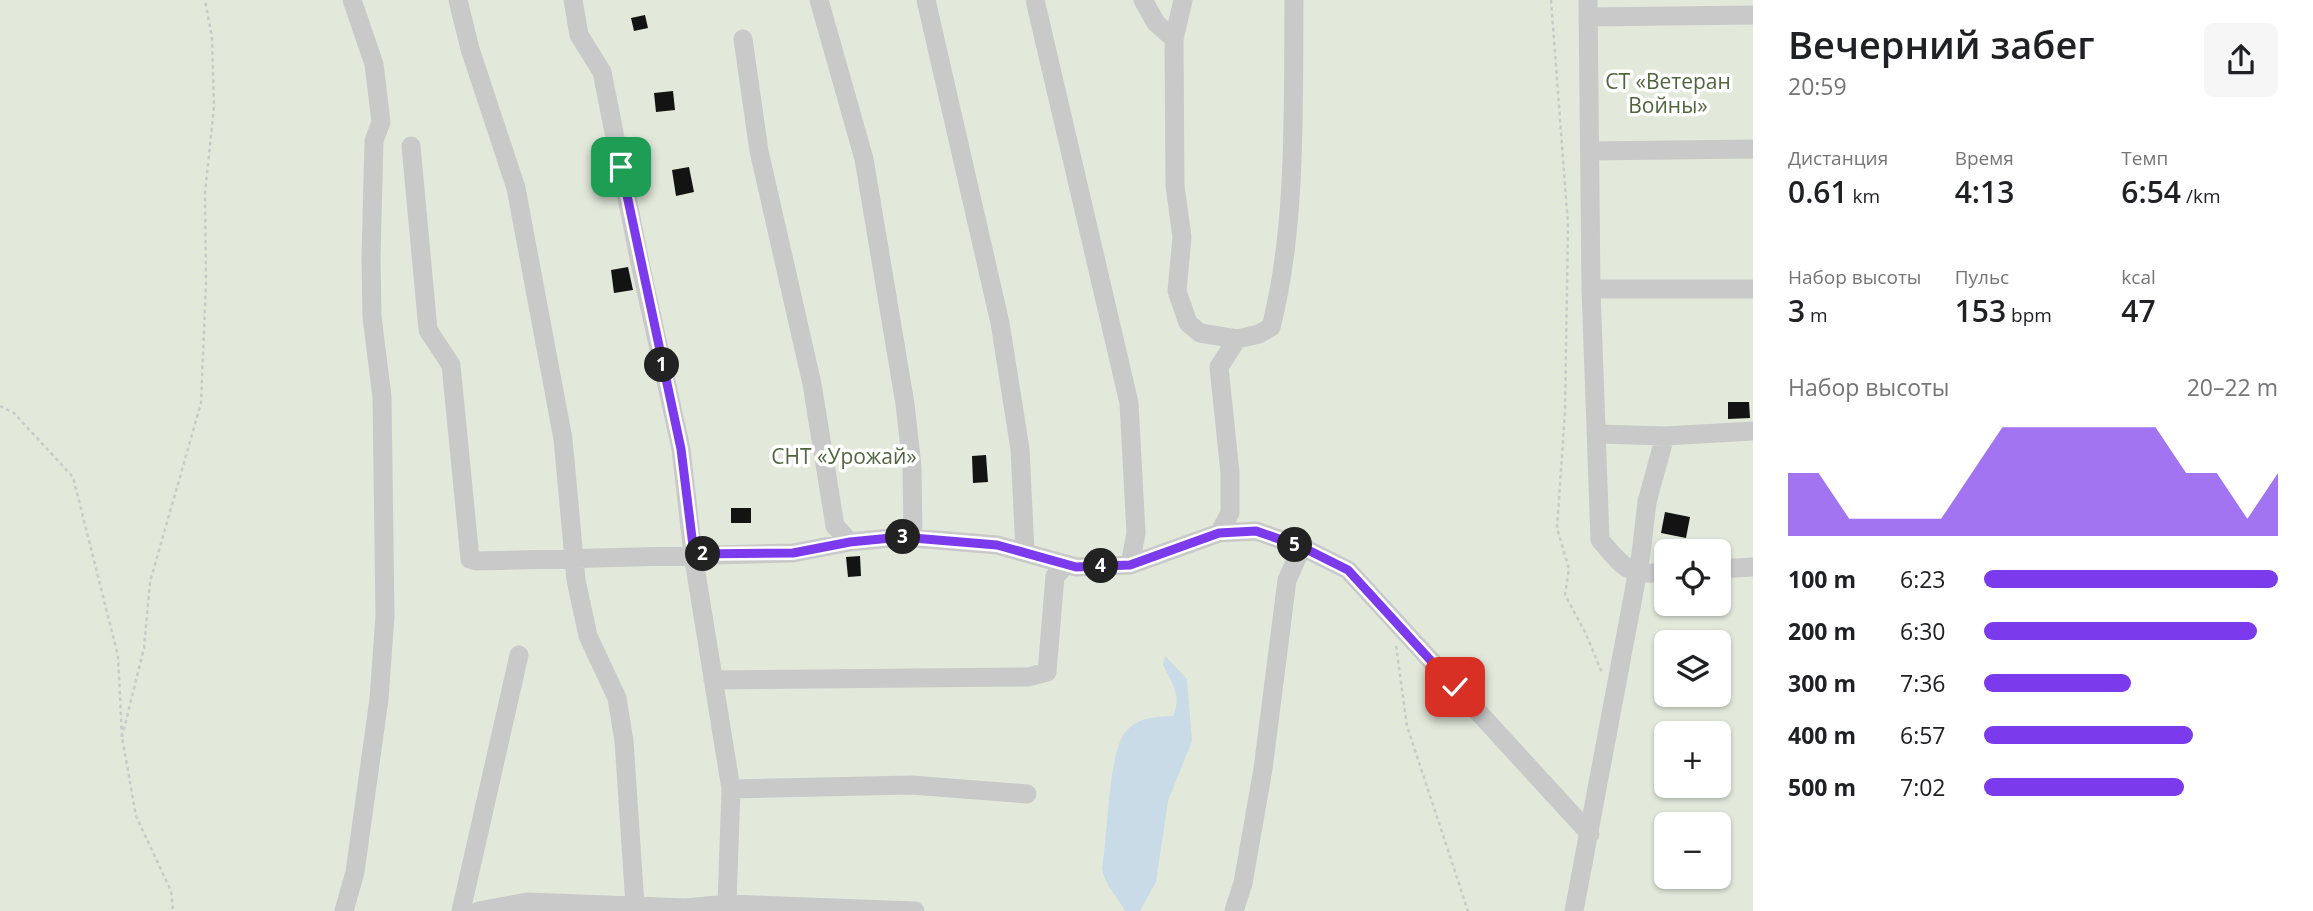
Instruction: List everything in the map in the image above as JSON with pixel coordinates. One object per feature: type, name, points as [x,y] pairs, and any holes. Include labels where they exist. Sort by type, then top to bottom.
[{"type":"street","points":[[344,911],[355,872],[379,699],[385,616],[382,397],[372,317],[371,257],[374,141],[381,122],[374,64],[352,0]]},
{"type":"street","points":[[458,0],[470,49],[516,188],[564,439],[575,559],[589,636],[617,698],[625,741],[635,905]]},
{"type":"street","points":[[573,0],[579,35],[603,72],[640,263],[681,449],[694,554],[731,789],[727,904]]},
{"type":"street","points":[[820,0],[864,159],[905,404],[912,467],[913,538]]},
{"type":"street","points":[[926,0],[1000,323],[1020,449],[1025,551]]},
{"type":"street","points":[[1035,0],[1129,403],[1136,533],[1130,565]]},
{"type":"street","points":[[1143,0],[1156,23],[1174,39]]},
{"type":"street","points":[[1183,0],[1174,39],[1175,186],[1182,237],[1177,291],[1188,323],[1200,333],[1237,339],[1259,334],[1271,327],[1279,295],[1292,129],[1294,0]]},
{"type":"street","points":[[1654,573],[1637,574],[1624,567],[1600,540],[1591,289],[1588,9],[1753,15]]},
{"type":"street","points":[[743,39],[759,152],[812,384],[835,526],[850,542]]},
{"type":"street","points":[[411,146],[428,330],[451,365],[470,559],[476,561],[793,553],[850,542],[913,538],[997,545],[1076,567],[1130,565],[1219,533],[1256,531],[1302,547],[1348,570],[1590,834]]},
{"type":"street","points":[[1591,151],[1753,149]]},
{"type":"street","points":[[1591,289],[1753,289]]},
{"type":"street","points":[[1219,533],[1230,513],[1219,367],[1237,339]]},
{"type":"street","points":[[1598,434],[1665,436],[1753,431]]},
{"type":"street","points":[[1574,911],[1637,574],[1647,502],[1665,436]]},
{"type":"street","points":[[1234,911],[1242,883],[1263,769],[1287,580],[1302,547]]},
{"type":"street","points":[[713,680],[1028,677],[1047,672],[1055,576],[1067,564]]},
{"type":"street","points":[[1731,569],[1753,568]]},
{"type":"street","points":[[461,911],[519,656]]},
{"type":"street","points":[[731,789],[912,785],[1027,794]]},
{"type":"street","points":[[479,911],[527,902],[686,908],[727,904],[915,911]]},
{"type":"path","points":[[122,737],[144,648],[150,582],[201,402],[206,283],[205,193],[214,107],[212,38],[205,0]]},
{"type":"path","points":[[1552,0],[1568,225],[1565,412],[1557,528],[1569,569],[1565,595],[1586,634],[1604,680]]},
{"type":"path","points":[[0,406],[14,413],[73,477],[118,656],[122,737],[136,816],[171,891],[173,911]]},
{"type":"path","points":[[1387,613],[1397,648],[1407,726],[1468,911]]},
{"type":"green space","name":"СНТ «Урожай»","points":[[0,0],[1753,0],[1753,911],[0,911]]},
{"type":"water","points":[[1165,656],[1187,679],[1192,741],[1168,801],[1156,882],[1140,911],[1125,911],[1108,885],[1102,868],[1112,778],[1119,745],[1129,728],[1146,719],[1173,716],[1176,696],[1163,665]]},
{"type":"building","points":[[645,15],[648,28],[634,31],[631,18]]},
{"type":"building","points":[[673,91],[675,110],[656,112],[654,93]]},
{"type":"building","points":[[689,167],[694,192],[676,196],[672,170]]},
{"type":"building","points":[[628,267],[633,290],[614,293],[611,270]]},
{"type":"building","points":[[1728,402],[1749,402],[1750,418],[1728,419]]},
{"type":"building","points":[[986,455],[988,482],[973,483],[972,456]]},
{"type":"building","points":[[731,508],[751,508],[751,523],[731,523]]},
{"type":"building","points":[[1665,512],[1690,517],[1686,538],[1661,533]]},
{"type":"building","points":[[860,556],[861,576],[848,577],[846,557]]},
{"type":"route","points":[[621,167],[681,449],[694,554],[793,553],[850,542],[901,537],[997,545],[1034,553],[1076,567],[1130,565],[1219,533],[1256,531],[1302,547],[1348,570],[1455,687]]},
{"type":"park label","name":"СТ «Ветеран Войны»","points":[[1668,93]]}]
